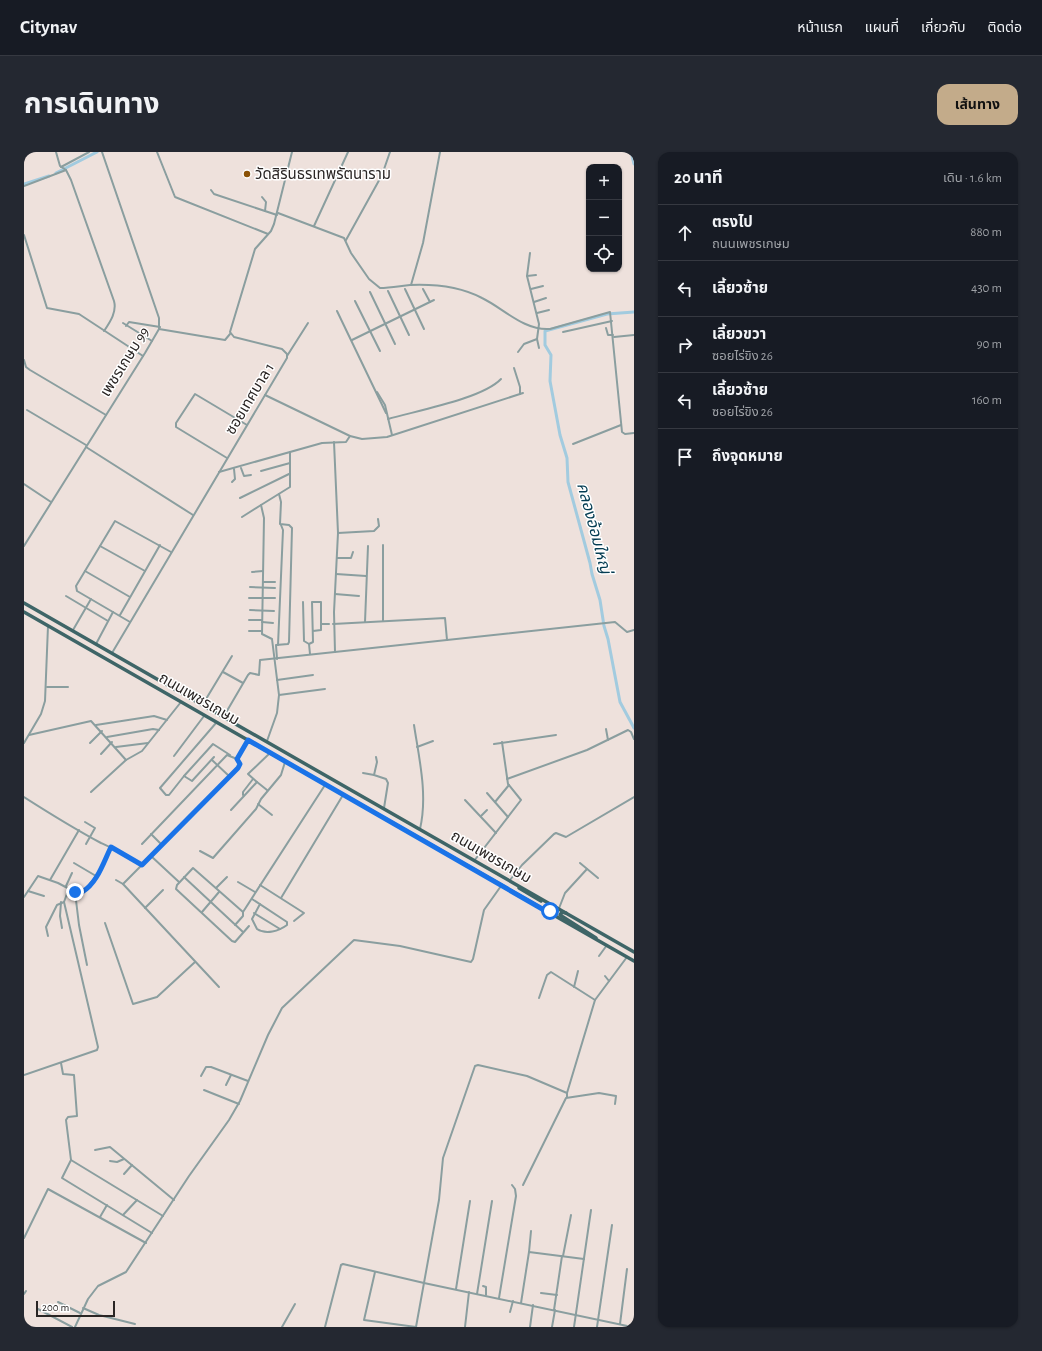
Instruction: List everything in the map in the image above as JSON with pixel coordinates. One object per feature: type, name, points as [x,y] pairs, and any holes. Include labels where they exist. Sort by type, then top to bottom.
[{"type":"main road","name":"ถนนเพชรเกษม","points":[[24,603],[634,952]]},
{"type":"main road","name":"ถนนเพชรเกษม","points":[[24,612],[634,961]]},
{"type":"main road","points":[[514,883],[523,891],[551,908],[550,911],[544,910]]},
{"type":"main road","points":[[566,913],[562,912],[560,915],[591,934],[602,943]]},
{"type":"street","points":[[56,152],[61,167],[66,170],[114,301],[115,307],[113,314],[104,331]]},
{"type":"street","points":[[61,167],[89,152]]},
{"type":"street","name":"เพชรเกษม 99","points":[[24,546],[160,328],[159,318],[102,152]]},
{"type":"street","points":[[158,152],[175,197],[269,234]]},
{"type":"street","points":[[126,326],[129,322],[225,340],[230,334],[254,249],[269,234],[278,214],[292,152]]},
{"type":"street","points":[[314,226],[348,152]]},
{"type":"street","points":[[346,240],[382,176],[390,152]]},
{"type":"street","points":[[411,285],[424,238],[440,152]]},
{"type":"street","points":[[24,186],[66,170]]},
{"type":"street","points":[[211,190],[214,194],[338,235],[346,240],[351,254],[375,286],[382,288],[411,285],[436,286],[472,294],[489,302],[518,320],[540,328],[550,329],[607,312],[611,314],[621,425],[623,433],[634,433]]},
{"type":"street","points":[[262,197],[266,202],[265,211]]},
{"type":"street","points":[[24,235],[47,308],[76,313],[143,356]]},
{"type":"street","points":[[530,253],[527,276],[540,328],[537,339],[539,348]]},
{"type":"street","points":[[527,276],[536,275]]},
{"type":"street","points":[[531,289],[543,286]]},
{"type":"street","points":[[405,289],[424,329]]},
{"type":"street","points":[[423,289],[430,302]]},
{"type":"street","points":[[388,291],[409,335]]},
{"type":"street","points":[[370,292],[395,344]]},
{"type":"street","points":[[534,302],[546,298]]},
{"type":"street","points":[[352,340],[434,300]]},
{"type":"street","points":[[355,301],[380,351]]},
{"type":"street","points":[[537,313],[549,310]]},
{"type":"street","points":[[337,311],[386,413],[392,435]]},
{"type":"street","points":[[563,332],[612,319]]},
{"type":"street","points":[[123,323],[152,341]]},
{"type":"street","points":[[288,356],[308,324]]},
{"type":"street","points":[[606,328],[608,334],[614,336],[634,335]]},
{"type":"street","name":"ซอยเทศบาล 1","points":[[112,654],[288,356],[282,349],[230,334]]},
{"type":"street","points":[[518,352],[524,344],[537,339]]},
{"type":"street","points":[[24,360],[26,367],[30,370],[106,414]]},
{"type":"street","points":[[265,395],[350,436],[362,440],[392,435],[521,393],[514,368]]},
{"type":"street","points":[[388,419],[476,393],[495,385],[502,379]]},
{"type":"street","points":[[227,458],[176,427],[176,423],[195,394],[247,425]]},
{"type":"street","points":[[27,410],[86,446],[193,516]]},
{"type":"street","points":[[573,444],[621,425]]},
{"type":"street","points":[[219,472],[322,443],[346,442],[350,436]]},
{"type":"street","points":[[334,442],[338,533],[333,624],[335,652]]},
{"type":"street","points":[[242,517],[290,486],[290,452]]},
{"type":"street","points":[[261,471],[290,463]]},
{"type":"street","points":[[241,467],[244,476],[252,475]]},
{"type":"street","points":[[232,482],[235,479],[234,469]]},
{"type":"street","points":[[240,498],[289,474]]},
{"type":"street","points":[[24,484],[51,502]]},
{"type":"street","points":[[266,742],[275,721],[279,695],[276,645],[278,645],[283,530],[281,525],[281,502],[278,494]]},
{"type":"street","points":[[261,505],[264,518],[262,631],[263,636],[272,639],[276,659]]},
{"type":"street","points":[[338,533],[374,531],[379,526],[378,519]]},
{"type":"street","points":[[130,622],[75,588],[115,521],[171,552]]},
{"type":"street","points":[[278,645],[288,644],[289,642],[292,528],[290,525],[281,525]]},
{"type":"street","points":[[383,545],[383,621]]},
{"type":"street","points":[[100,546],[145,572]]},
{"type":"street","points":[[120,615],[160,546]]},
{"type":"street","points":[[365,622],[368,546]]},
{"type":"street","points":[[337,558],[351,558],[353,552]]},
{"type":"street","points":[[85,571],[130,597]]},
{"type":"street","points":[[252,572],[263,571]]},
{"type":"street","points":[[336,574],[366,576]]},
{"type":"street","points":[[263,582],[275,582]]},
{"type":"street","points":[[250,587],[275,588]]},
{"type":"street","points":[[334,594],[359,596]]},
{"type":"street","points":[[66,596],[108,621]]},
{"type":"street","points":[[249,598],[275,598]]},
{"type":"street","points":[[72,631],[91,599]]},
{"type":"street","points":[[304,602],[304,641],[309,644]]},
{"type":"street","points":[[309,644],[313,642],[313,631],[313,602],[321,603],[321,631],[313,631]]},
{"type":"street","points":[[250,610],[274,611]]},
{"type":"street","points":[[95,645],[113,612]]},
{"type":"street","points":[[333,624],[445,618],[447,640]]},
{"type":"street","points":[[249,620],[273,623]]},
{"type":"street","points":[[223,717],[249,674],[259,675],[260,660],[617,622],[629,632],[634,630]]},
{"type":"street","points":[[321,624],[329,624]]},
{"type":"street","points":[[24,743],[44,708],[47,687],[48,626]]},
{"type":"street","points":[[249,631],[262,631]]},
{"type":"street","points":[[309,644],[310,654]]},
{"type":"street","points":[[202,705],[232,656]]},
{"type":"street","points":[[223,672],[243,683]]},
{"type":"street","points":[[277,680],[313,675]]},
{"type":"street","points":[[47,687],[68,687]]},
{"type":"street","points":[[279,695],[325,689]]},
{"type":"street","points":[[91,792],[126,760],[142,752],[181,702]]},
{"type":"street","points":[[96,725],[154,716],[167,720]]},
{"type":"street","points":[[174,756],[204,716]]},
{"type":"street","points":[[29,735],[89,721],[102,731],[126,760]]},
{"type":"street","points":[[123,884],[239,766],[237,759],[213,744],[169,795],[166,795],[160,788],[216,723]]},
{"type":"street","points":[[414,725],[418,747],[423,803],[420,830]]},
{"type":"street","points":[[107,737],[153,729],[159,730]]},
{"type":"street","points":[[606,729],[608,740]]},
{"type":"street","points":[[507,779],[570,757],[628,730],[631,732],[634,739]]},
{"type":"street","points":[[90,743],[102,731]]},
{"type":"street","points":[[494,744],[556,735]]},
{"type":"street","points":[[237,759],[248,740]]},
{"type":"street","points":[[418,747],[433,741]]},
{"type":"street","points":[[101,754],[112,742]]},
{"type":"street","points":[[116,747],[149,742]]},
{"type":"street","points":[[474,861],[521,800],[509,785],[507,779],[502,742]]},
{"type":"street","points":[[267,790],[248,774],[270,753]]},
{"type":"street","points":[[142,844],[227,755],[230,755]]},
{"type":"street","points":[[184,776],[192,781],[214,757]]},
{"type":"street","points":[[374,775],[376,758]]},
{"type":"street","points":[[212,760],[229,776]]},
{"type":"street","points":[[200,851],[210,857],[215,857],[256,809],[267,790],[281,775],[285,762]]},
{"type":"street","points":[[363,773],[374,775],[387,781],[384,809]]},
{"type":"street","points":[[243,795],[243,792],[253,779]]},
{"type":"street","points":[[231,810],[243,795],[257,782]]},
{"type":"street","points":[[235,925],[243,916],[243,912],[255,892],[325,785]]},
{"type":"street","points":[[495,802],[509,785]]},
{"type":"street","points":[[487,792],[508,817]]},
{"type":"street","points":[[281,898],[343,795]]},
{"type":"street","points":[[24,797],[142,865]]},
{"type":"street","points":[[509,881],[522,865],[554,834],[558,833],[566,837],[634,797]]},
{"type":"street","points":[[465,800],[496,832]]},
{"type":"street","points":[[258,804],[272,814]]},
{"type":"street","points":[[481,816],[487,810]]},
{"type":"street","points":[[85,822],[95,828],[86,844]]},
{"type":"street","points":[[50,880],[79,830]]},
{"type":"street","points":[[152,834],[162,844]]},
{"type":"street","points":[[24,898],[36,877],[66,886],[75,892],[84,891],[96,876],[111,847]]},
{"type":"street","points":[[151,856],[179,882]]},
{"type":"street","points":[[74,863],[96,876]]},
{"type":"street","points":[[580,863],[598,878]]},
{"type":"street","points":[[243,912],[194,868],[179,882],[176,888],[232,941],[235,942],[249,926]]},
{"type":"street","points":[[556,916],[565,893],[587,869]]},
{"type":"street","points":[[66,886],[72,873]]},
{"type":"street","points":[[184,877],[243,932]]},
{"type":"street","points":[[216,888],[227,877]]},
{"type":"street","points":[[116,880],[123,884],[219,986]]},
{"type":"street","points":[[238,882],[255,892]]},
{"type":"street","points":[[260,885],[304,913],[294,921]]},
{"type":"street","points":[[38,1309],[73,1327],[90,1295],[101,1284],[126,1272],[239,1104],[282,1008],[351,941],[366,941],[400,946],[471,962],[473,959],[484,910],[502,886]]},
{"type":"street","points":[[62,928],[60,916],[62,902],[69,888]]},
{"type":"street","points":[[144,908],[163,890]]},
{"type":"street","points":[[28,891],[44,896]]},
{"type":"street","points":[[75,892],[78,926],[87,965]]},
{"type":"street","points":[[202,912],[220,892]]},
{"type":"street","points":[[251,899],[260,904],[287,922],[287,925],[267,933],[260,931],[252,921],[254,912],[260,904]]},
{"type":"street","points":[[48,936],[46,927],[56,906],[62,902]]},
{"type":"street","points":[[24,1075],[61,1065],[97,1050],[98,1047],[62,902]]},
{"type":"street","points":[[254,912],[280,929]]},
{"type":"street","points":[[105,923],[133,1004],[157,997],[195,962]]},
{"type":"street","points":[[599,956],[606,946]]},
{"type":"street","points":[[523,1185],[560,1107],[567,1097],[566,1093],[595,1000],[627,958]]},
{"type":"street","points":[[574,987],[578,971]]},
{"type":"street","points":[[539,998],[546,975],[551,972],[595,1000]]},
{"type":"street","points":[[604,976],[609,981]]},
{"type":"street","points":[[61,1065],[64,1074],[74,1075],[77,1114],[76,1117],[68,1117],[66,1120],[70,1160],[61,1177],[152,1233]]},
{"type":"street","points":[[375,1272],[364,1320],[416,1327],[439,1200],[443,1158],[475,1066],[478,1065],[527,1076],[566,1093]]},
{"type":"street","points":[[201,1076],[206,1067],[208,1067],[248,1081]]},
{"type":"street","points":[[226,1085],[231,1075]]},
{"type":"street","points":[[204,1090],[239,1104]]},
{"type":"street","points":[[567,1097],[607,1094],[616,1096],[615,1104]]},
{"type":"street","points":[[95,1150],[109,1147],[174,1200]]},
{"type":"street","points":[[110,1161],[117,1162],[124,1159]]},
{"type":"street","points":[[70,1160],[164,1216]]},
{"type":"street","points":[[124,1174],[132,1165]]},
{"type":"street","points":[[499,1298],[516,1196],[515,1189],[512,1185]]},
{"type":"street","points":[[24,1238],[48,1189],[146,1243]]},
{"type":"street","points":[[123,1215],[137,1200]]},
{"type":"street","points":[[456,1289],[470,1201]]},
{"type":"street","points":[[477,1294],[492,1201]]},
{"type":"street","points":[[100,1217],[107,1205]]},
{"type":"street","points":[[574,1327],[591,1210]]},
{"type":"street","points":[[552,1327],[562,1256],[571,1215]]},
{"type":"street","points":[[597,1327],[612,1225]]},
{"type":"street","points":[[521,1303],[531,1231]]},
{"type":"street","points":[[529,1252],[584,1259]]},
{"type":"street","points":[[325,1327],[342,1264],[631,1327]]},
{"type":"street","points":[[620,1324],[627,1269]]},
{"type":"street","points":[[483,1286],[486,1288],[486,1295]]},
{"type":"street","points":[[465,1327],[469,1292]]},
{"type":"street","points":[[541,1293],[557,1296]]},
{"type":"street","points":[[510,1312],[513,1301]]},
{"type":"street","points":[[58,1302],[81,1314]]},
{"type":"street","points":[[282,1327],[295,1304]]},
{"type":"street","points":[[530,1327],[533,1305]]},
{"type":"street","points":[[83,1308],[99,1315],[135,1324]]},
{"type":"waterway","points":[[56,173],[97,152]]},
{"type":"waterway","points":[[631,152],[634,164]]},
{"type":"waterway","points":[[24,184],[49,176]]},
{"type":"waterway","name":"คลองอ้อมใหญ่","points":[[634,312],[607,314],[545,331],[545,345],[551,355],[550,381],[560,435],[567,458],[568,482],[600,600],[620,702],[634,728]]},
{"type":"place","name":"วัดสิรินธรเทพรัตนาราม","points":[[247,174]]},
{"type":"route","points":[[75,892],[84,891],[98,874],[111,847],[125,853],[142,865],[238,768],[240,764],[237,759],[248,740],[544,910],[550,911]]}]
